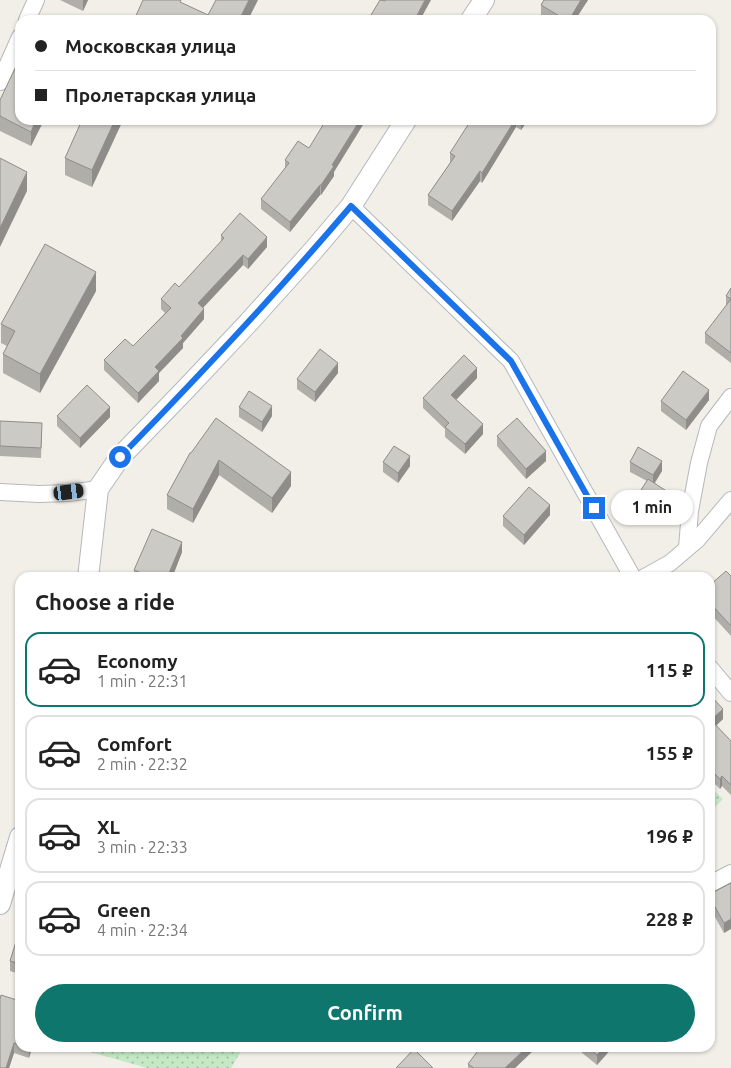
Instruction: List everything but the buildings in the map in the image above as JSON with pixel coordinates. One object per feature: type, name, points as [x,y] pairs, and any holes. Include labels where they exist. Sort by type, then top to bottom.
[{"type":"street","points":[[29,15],[36,0]]},
{"type":"street","points":[[474,15],[484,0]]},
{"type":"street","points":[[0,82],[15,48]]},
{"type":"street","points":[[89,572],[98,489],[120,457],[249,322],[312,252],[351,206],[403,125]]},
{"type":"street","points":[[351,206],[511,361],[630,572]]},
{"type":"street","points":[[687,548],[690,511],[699,463],[709,426],[731,397]]},
{"type":"street","points":[[0,492],[38,494],[98,489]]},
{"type":"street","points":[[654,572],[670,563],[697,540],[731,500]]},
{"type":"street","points":[[715,674],[731,693]]},
{"type":"street","points":[[0,904],[15,854]]},
{"type":"street","points":[[715,881],[731,873]]},
{"type":"green space","points":[[715,792],[723,799],[715,807]]},
{"type":"green space","points":[[90,1052],[241,1052],[231,1068],[147,1068]]},
{"type":"route","points":[[120,457],[249,322],[351,206],[511,361],[594,508]]}]
